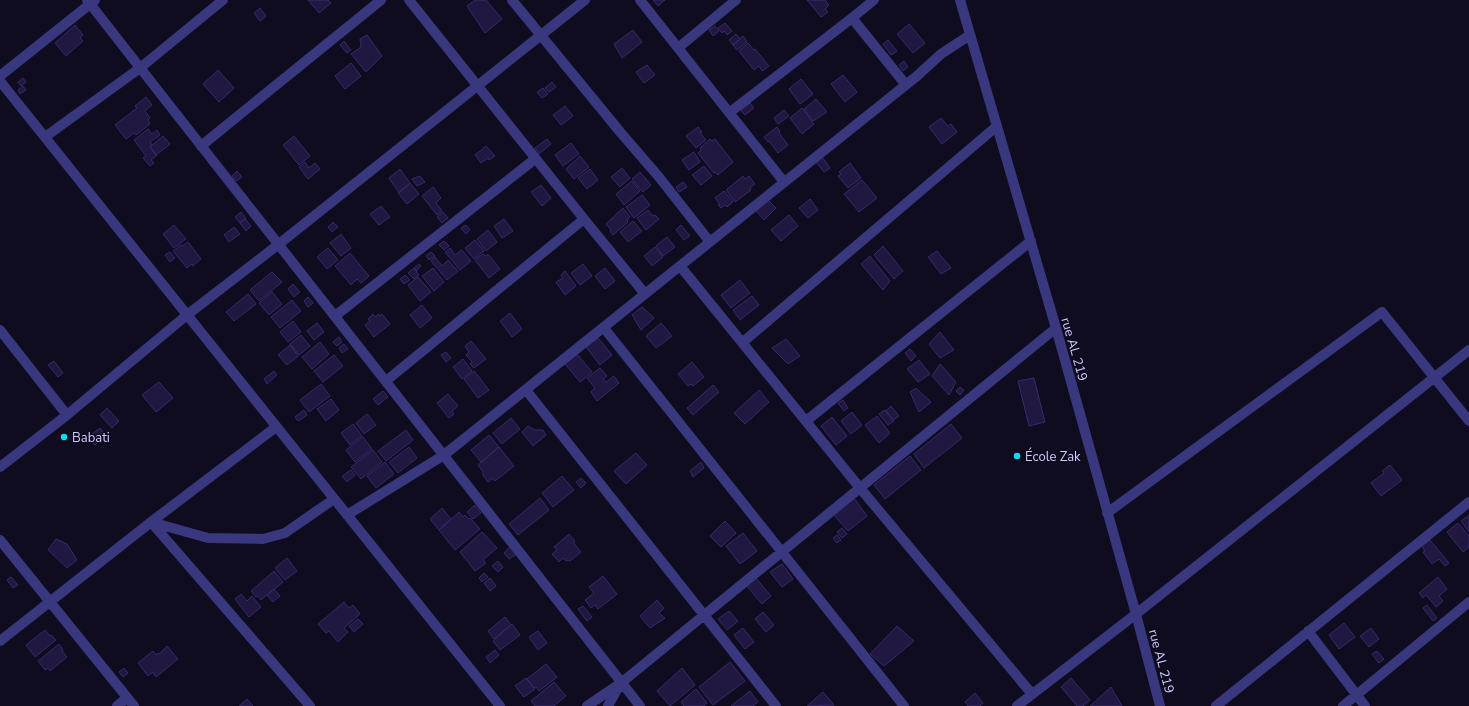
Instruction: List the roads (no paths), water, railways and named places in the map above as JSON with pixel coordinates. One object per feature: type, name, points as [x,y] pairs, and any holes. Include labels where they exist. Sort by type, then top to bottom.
[{"type":"street","points":[[45,137],[140,68],[223,0]]},
{"type":"street","points":[[201,146],[381,0]]},
{"type":"street","points":[[409,0],[645,294]]},
{"type":"street","points":[[512,0],[659,177],[710,242]]},
{"type":"street","points":[[0,467],[187,315],[279,244],[585,0]]},
{"type":"street","points":[[640,0],[784,182]]},
{"type":"street","points":[[678,48],[736,0]]},
{"type":"street","points":[[729,113],[874,0]]},
{"type":"street","name":"rue AL 219","points":[[960,0],[1056,328],[1136,614],[1160,706]]},
{"type":"street","points":[[0,76],[91,1],[140,68],[640,706]]},
{"type":"street","points":[[852,18],[906,85]]},
{"type":"street","points":[[347,515],[444,455],[906,85],[941,54],[970,35]]},
{"type":"street","points":[[0,81],[500,706]]},
{"type":"street","points":[[742,342],[997,126]]},
{"type":"street","points":[[335,316],[535,158]]},
{"type":"street","points":[[386,381],[584,219]]},
{"type":"street","points":[[806,421],[1031,241]]},
{"type":"street","points":[[680,266],[860,488],[1032,694]]},
{"type":"street","points":[[1107,513],[1382,312],[1469,421]]},
{"type":"street","points":[[604,328],[904,706]]},
{"type":"street","points":[[587,706],[621,683],[1056,328]]},
{"type":"street","points":[[0,330],[67,414]]},
{"type":"street","points":[[1017,706],[1136,614],[1469,350]]},
{"type":"street","points":[[526,390],[776,706]]},
{"type":"street","points":[[0,641],[150,522],[276,427]]},
{"type":"street","points":[[150,522],[208,538],[264,539],[285,534],[334,499]]},
{"type":"street","points":[[1216,706],[1469,502]]},
{"type":"street","points":[[150,522],[310,706]]},
{"type":"street","points":[[0,540],[134,706]]},
{"type":"street","points":[[1343,706],[1469,602]]},
{"type":"street","points":[[1308,631],[1365,706]]},
{"type":"street","points":[[608,706],[621,683]]},
{"type":"street","points":[[117,706],[127,698]]},
{"type":"place","name":"Babati","points":[[64,437]]},
{"type":"place","name":"École Zak","points":[[1017,456]]}]
